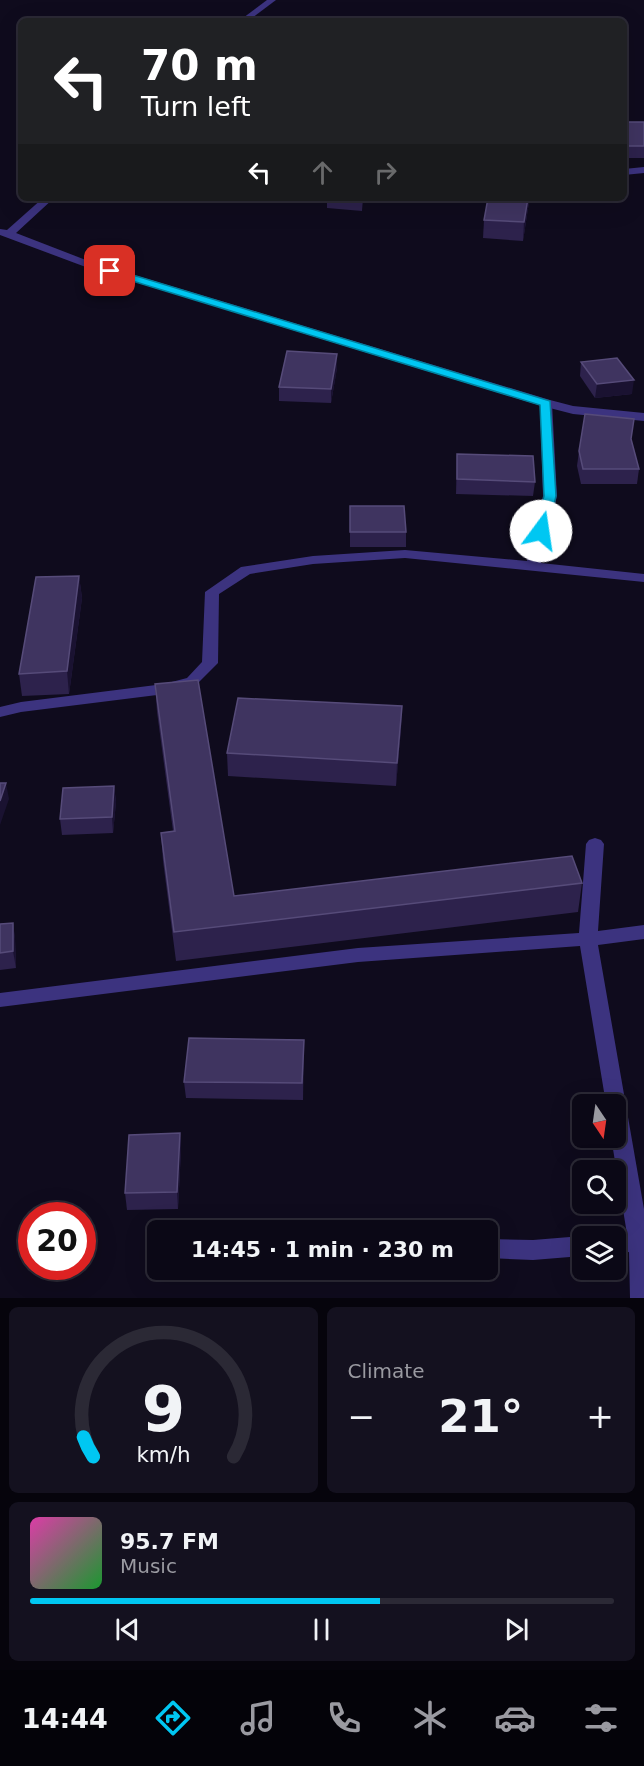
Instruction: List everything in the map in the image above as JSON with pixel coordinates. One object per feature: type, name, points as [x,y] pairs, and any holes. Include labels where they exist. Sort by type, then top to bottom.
[{"type":"street","points":[[247,18],[272,0]]},
{"type":"street","points":[[627,172],[644,170]]},
{"type":"street","points":[[5,233],[45,201]]},
{"type":"street","points":[[5,233],[87,264],[546,403],[573,410],[644,417]]},
{"type":"street","points":[[533,566],[550,496],[546,403]]},
{"type":"street","points":[[0,712],[21,707],[165,689],[192,681],[210,663],[212,592],[246,570],[313,560],[405,554],[644,578]]},
{"type":"street","points":[[595,844],[588,939],[639,1242],[641,1298]]},
{"type":"street","points":[[0,1000],[358,955],[588,939],[644,932]]},
{"type":"street","points":[[626,1243],[639,1242]]},
{"type":"street","points":[[498,1249],[533,1250],[572,1247]]},
{"type":"building","points":[[627,122],[644,122],[644,146],[627,146]]},
{"type":"building","points":[[487,201],[528,201],[524,222],[484,220]]},
{"type":"building","points":[[287,351],[337,354],[331,389],[279,387]]},
{"type":"building","points":[[617,358],[634,380],[597,384],[581,362]]},
{"type":"building","points":[[585,414],[634,419],[631,439],[639,469],[583,469],[579,451]]},
{"type":"building","points":[[457,454],[533,456],[535,482],[457,479]]},
{"type":"building","points":[[350,506],[404,506],[406,532],[350,532]]},
{"type":"building","points":[[79,576],[67,671],[19,674],[36,577]]},
{"type":"building","points":[[198,680],[234,896],[572,856],[582,883],[174,932],[161,833],[175,831],[155,684]]},
{"type":"building","points":[[238,698],[402,706],[397,763],[227,753]]},
{"type":"building","points":[[0,783],[6,783],[0,801]]},
{"type":"building","points":[[114,786],[112,817],[60,819],[63,788]]},
{"type":"building","points":[[13,923],[13,951],[0,953],[0,924]]},
{"type":"building","points":[[189,1038],[304,1040],[302,1083],[184,1082]]},
{"type":"building","points":[[180,1133],[177,1192],[125,1193],[129,1135]]},
{"type":"route","points":[[110,271],[546,403],[550,496],[541,531]]}]
